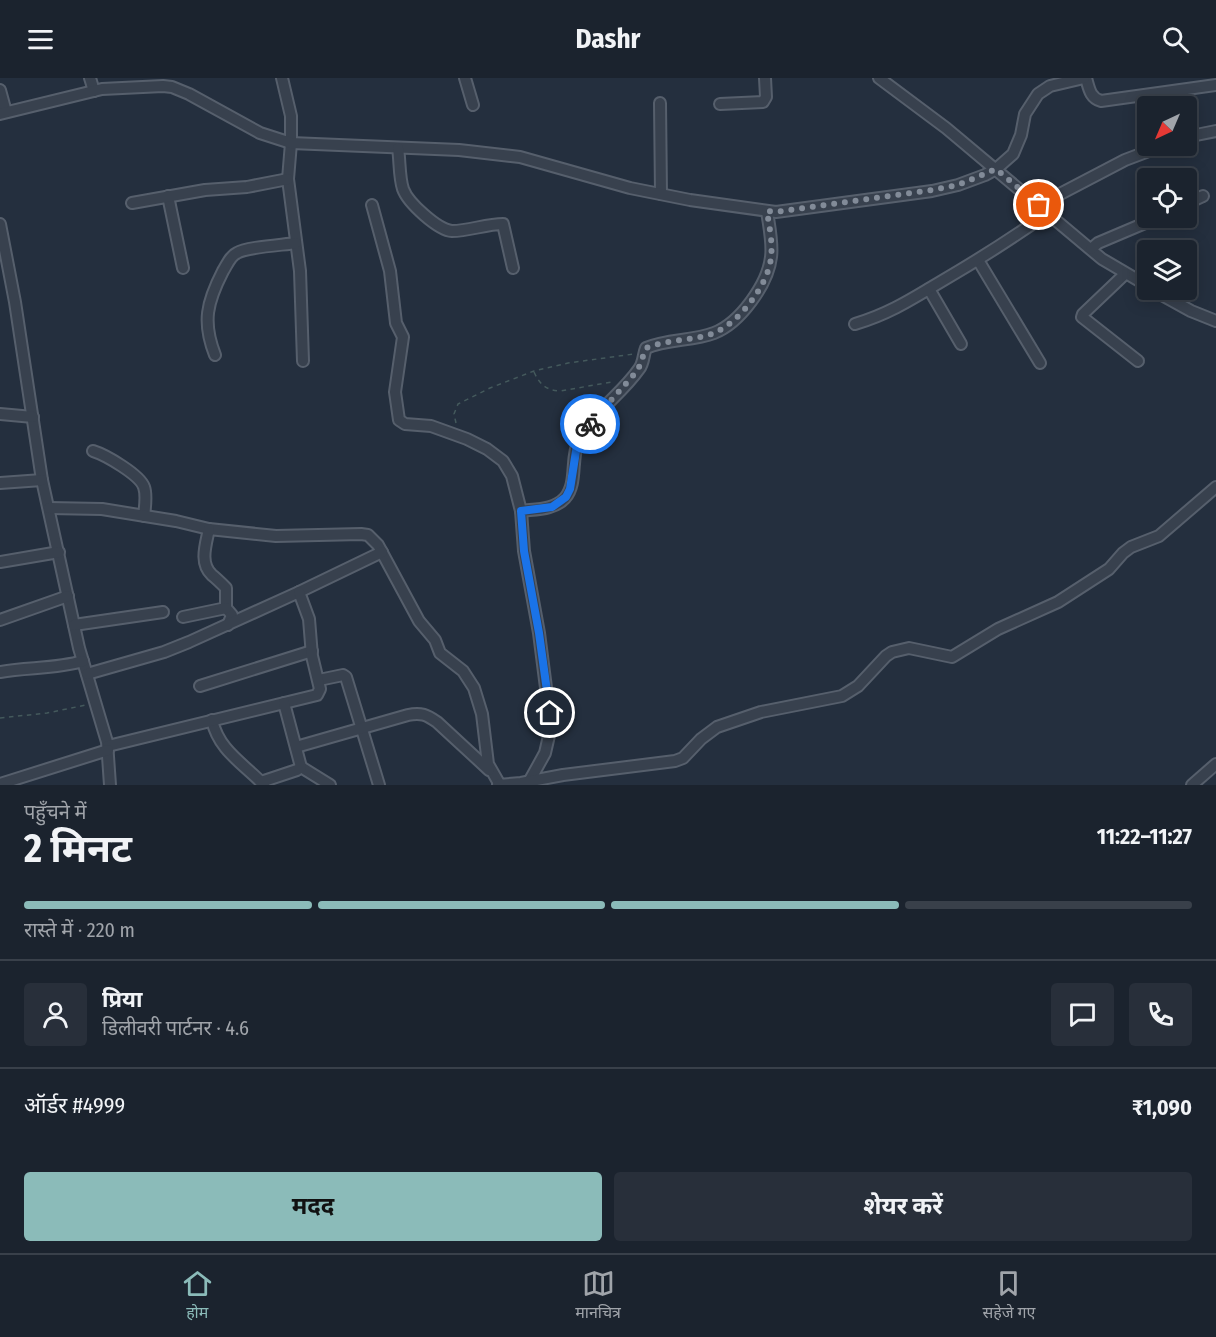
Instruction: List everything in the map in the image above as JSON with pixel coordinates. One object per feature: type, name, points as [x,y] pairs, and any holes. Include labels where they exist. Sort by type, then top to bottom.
[{"type":"street","points":[[90,78],[94,91]]},
{"type":"street","points":[[282,78],[291,116],[288,179],[301,292],[303,361]]},
{"type":"street","points":[[465,78],[473,105]]},
{"type":"street","points":[[720,104],[763,102],[766,97],[765,78]]},
{"type":"street","points":[[879,78],[946,128],[1091,249],[1137,280]]},
{"type":"street","points":[[0,90],[3,113],[94,91],[140,86],[172,87],[260,133],[291,143],[459,150],[520,157],[630,188],[776,212],[958,185],[996,169],[1013,154],[1018,145],[1025,114],[1038,94],[1050,86],[1085,78],[1090,93],[1101,101],[1216,85]]},
{"type":"street","points":[[660,103],[661,194]]},
{"type":"street","points":[[1197,135],[1216,131]]},
{"type":"street","points":[[398,148],[402,188],[410,200],[436,225],[445,230],[503,224],[513,268]]},
{"type":"street","points":[[1039,205],[1137,155]]},
{"type":"street","points":[[132,203],[204,190],[257,185],[288,179]]},
{"type":"street","points":[[168,196],[183,268]]},
{"type":"street","points":[[1197,199],[1203,196]]},
{"type":"street","points":[[372,205],[390,271],[396,323],[403,337],[395,392],[399,420],[405,424],[431,426],[487,449],[503,461],[512,476],[521,511],[524,551],[539,633],[551,727],[545,753],[529,782]]},
{"type":"street","points":[[521,511],[552,507],[566,497],[572,478],[574,454],[581,436],[601,409],[641,365],[644,352],[649,346],[713,333],[732,323],[760,290],[772,254],[767,211]]},
{"type":"street","points":[[855,324],[881,317],[978,260],[1048,213]]},
{"type":"street","points":[[0,224],[5,284],[33,417],[42,480],[74,625],[108,748],[110,785]]},
{"type":"street","points":[[1091,249],[1098,243],[1137,226]]},
{"type":"street","points":[[215,355],[207,329],[208,306],[212,293],[230,260],[238,251],[296,243]]},
{"type":"street","points":[[978,260],[1040,363]]},
{"type":"street","points":[[1125,274],[1082,317],[1138,361]]},
{"type":"street","points":[[929,289],[961,344]]},
{"type":"street","points":[[1171,300],[1216,321]]},
{"type":"street","points":[[0,414],[33,417]]},
{"type":"street","points":[[93,451],[104,455],[141,480],[145,491],[144,516]]},
{"type":"street","points":[[0,483],[42,480]]},
{"type":"street","points":[[297,747],[421,713],[437,722],[490,770],[499,785],[683,758],[700,739],[717,727],[761,712],[842,696],[850,692],[886,656],[900,648],[916,648],[944,656],[956,655],[998,629],[1041,610],[1081,588],[1109,569],[1131,546],[1159,536],[1216,487]]},
{"type":"street","points":[[49,508],[102,509],[209,529],[285,536],[361,534],[374,539],[419,621],[435,640],[440,653],[463,672],[474,688],[482,714],[490,770]]},
{"type":"street","points":[[209,529],[204,551],[204,565],[226,588],[226,608],[232,615],[228,625]]},
{"type":"street","points":[[0,562],[59,552]]},
{"type":"street","points":[[87,674],[164,652],[228,625],[382,552]]},
{"type":"street","points":[[0,784],[108,748],[317,695],[320,688],[312,651],[309,619],[299,592]]},
{"type":"street","points":[[0,620],[68,596]]},
{"type":"street","points":[[183,617],[226,608]]},
{"type":"street","points":[[74,625],[163,612]]},
{"type":"street","points":[[200,686],[312,651]]},
{"type":"street","points":[[0,672],[69,665],[83,661]]},
{"type":"street","points":[[319,680],[343,675],[346,677],[379,785]]},
{"type":"street","points":[[284,703],[301,767],[330,785]]},
{"type":"street","points":[[212,720],[215,734],[223,746],[262,783],[301,767]]},
{"type":"street","points":[[1192,785],[1216,764]]},
{"type":"path","points":[[459,436],[454,414],[458,404],[490,388],[534,371],[568,363],[644,352]]},
{"type":"path","points":[[534,371],[538,381],[551,390],[560,391],[629,380]]},
{"type":"path","points":[[0,718],[47,713],[96,703]]},
{"type":"way so far","points":[[590,424],[638,370],[644,359],[646,348],[723,329],[732,323],[760,290],[772,254],[767,211],[776,212],[932,190],[958,185],[996,169],[1039,205]]},
{"type":"route","points":[[550,713],[539,633],[524,551],[521,511],[552,507],[566,497],[570,489],[574,454],[581,436],[590,424]]}]
